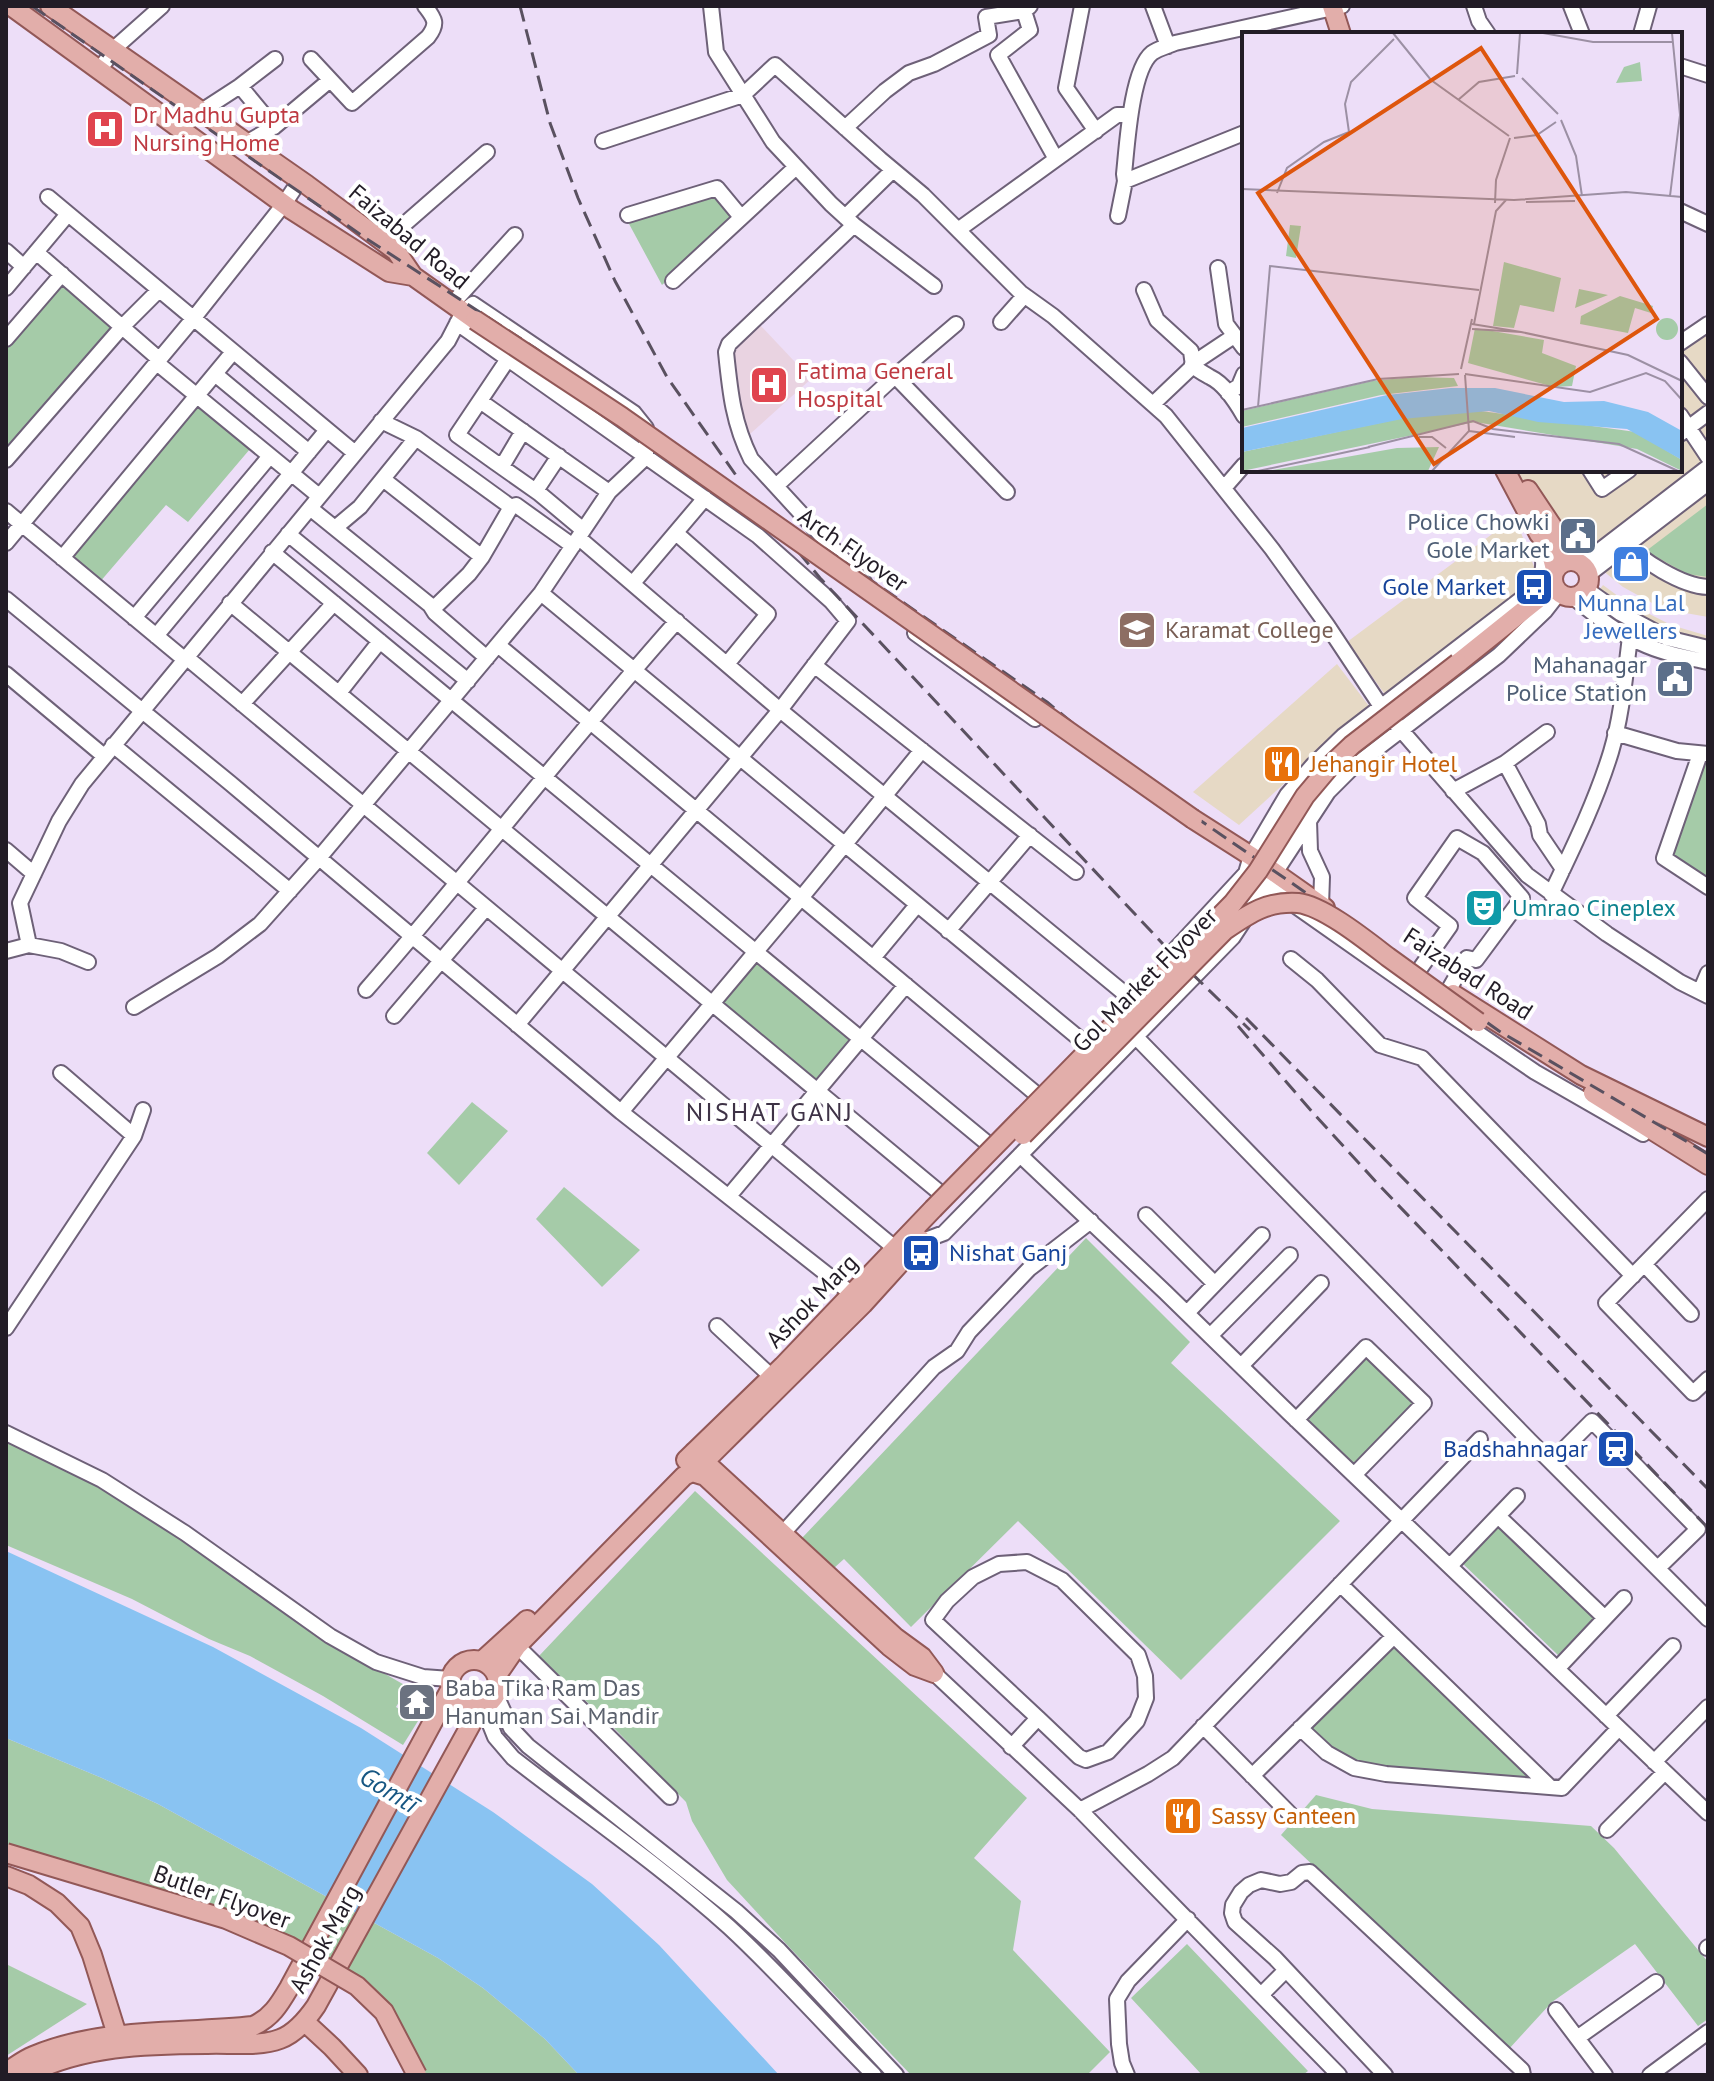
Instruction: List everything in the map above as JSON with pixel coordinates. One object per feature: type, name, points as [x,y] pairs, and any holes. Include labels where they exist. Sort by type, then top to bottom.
[{"type":"main road","points":[[11,6],[284,204],[389,272],[413,276]]},
{"type":"main road","name":"Faizabad Road","points":[[50,6],[73,12],[113,51],[384,242],[396,251],[413,276],[462,315]]},
{"type":"main road","points":[[1337,7],[1341,32]]},
{"type":"main road","points":[[1337,7],[1348,32]]},
{"type":"main road","name":"Arch Flyover","points":[[462,315],[635,426],[1212,833]]},
{"type":"main road","points":[[1506,472],[1568,581]]},
{"type":"main road","points":[[1518,472],[1562,541],[1568,581]]},
{"type":"main road","name":"Gol Market Flyover","points":[[915,1238],[938,1206],[1233,903],[1258,871],[1305,796],[1332,764],[1512,619],[1568,581]]},
{"type":"main road","name":"Faizabad Road","points":[[1212,833],[1270,879],[1321,906],[1581,1075],[1708,1137]]},
{"type":"main road","name":"Gol Market Flyover","points":[[938,1206],[1225,930],[1257,909],[1275,904],[1301,903],[1346,926],[1478,1022],[1685,1151]]},
{"type":"main road","name":"Faizabad Road","points":[[1685,1151],[1708,1165]]},
{"type":"main road","name":"Ashok Marg","points":[[700,1456],[896,1249],[915,1238]]},
{"type":"main road","name":"Ashok Marg","points":[[482,1661],[863,1304],[915,1238]]},
{"type":"main road","points":[[700,1456],[896,1638],[922,1657],[934,1673]]},
{"type":"main road","points":[[497,1675],[517,1646],[684,1476],[692,1472],[705,1476],[889,1646],[915,1666],[934,1673]]},
{"type":"main road","points":[[472,1660],[491,1666],[499,1685],[482,1709],[464,1706],[453,1697],[450,1685],[454,1670],[472,1660]]},
{"type":"main road","name":"Ashok Marg","points":[[257,2034],[289,1988],[440,1709],[450,1685]]},
{"type":"main road","name":"Ashok Marg","points":[[6,2072],[30,2057],[63,2045],[117,2035],[257,2034],[279,2039],[305,2022],[482,1709]]},
{"type":"main road","name":"Butler Flyover","points":[[6,1853],[226,1919],[289,1946],[357,1986],[384,2012],[417,2075]]},
{"type":"main road","points":[[6,1876],[29,1885],[57,1903],[80,1926],[117,2035]]},
{"type":"main road","points":[[305,2022],[358,2075]]},
{"type":"main road","name":"Ashok Marg","points":[[26,2075],[61,2060],[120,2047],[257,2034]]},
{"type":"street","points":[[99,70],[113,51],[162,6]]},
{"type":"street","points":[[311,59],[350,102],[355,101],[434,29],[435,21],[425,6]]},
{"type":"street","points":[[711,6],[716,52],[773,142],[850,221],[934,286]]},
{"type":"street","points":[[1082,6],[1066,88],[1096,131]]},
{"type":"street","points":[[1153,6],[1168,46]]},
{"type":"street","points":[[1474,6],[1487,32]]},
{"type":"street","points":[[1571,6],[1581,32]]},
{"type":"street","points":[[1642,32],[1649,6]]},
{"type":"street","points":[[1118,216],[1125,181],[1130,115],[1140,71],[1151,53],[1168,46],[1337,7]]},
{"type":"street","points":[[845,128],[909,73],[934,64],[989,35],[986,17],[1027,9],[1030,30],[998,55],[1056,159]]},
{"type":"street","points":[[200,112],[275,59]]},
{"type":"street","points":[[603,141],[743,95],[775,65],[923,195],[1024,296],[1053,316],[1166,416],[1300,587],[1382,708],[1527,875],[1607,934],[1680,982],[1704,994],[1708,973]]},
{"type":"street","points":[[1682,67],[1708,75]]},
{"type":"street","points":[[246,143],[274,127],[330,80]]},
{"type":"street","points":[[240,86],[274,127]]},
{"type":"street","points":[[958,230],[1117,115],[1130,115]]},
{"type":"street","points":[[1125,181],[1242,134]]},
{"type":"street","points":[[384,242],[487,152]]},
{"type":"street","points":[[673,281],[796,167]]},
{"type":"street","points":[[893,170],[850,221],[729,344],[726,352],[732,408],[751,459],[860,577],[1199,814],[1212,833]]},
{"type":"street","points":[[6,543],[193,319],[300,180]]},
{"type":"street","points":[[628,215],[717,188],[741,217]]},
{"type":"street","points":[[48,197],[355,453]]},
{"type":"street","points":[[1682,212],[1708,224]]},
{"type":"street","points":[[6,288],[68,214]]},
{"type":"street","points":[[29,945],[20,903],[59,821],[82,784],[448,341],[515,235]]},
{"type":"street","points":[[6,251],[24,267]]},
{"type":"street","points":[[36,252],[196,396],[291,473],[335,528],[487,658]]},
{"type":"street","points":[[1153,404],[1193,365],[1239,342],[1226,324],[1218,268]]},
{"type":"street","points":[[6,339],[62,274]]},
{"type":"street","points":[[6,460],[122,327],[159,290]]},
{"type":"street","points":[[1144,290],[1157,320],[1191,351],[1193,365],[1228,393],[1242,413]]},
{"type":"street","points":[[1001,322],[1024,296]]},
{"type":"street","points":[[134,1007],[218,956],[260,924],[541,593],[609,492],[646,457],[646,428],[634,413],[473,304],[462,315]]},
{"type":"street","points":[[462,315],[508,359],[758,536],[831,601],[848,621],[780,710],[517,1025]]},
{"type":"street","points":[[776,486],[956,324]]},
{"type":"street","points":[[1682,342],[1708,324]]},
{"type":"street","points":[[62,558],[233,352]]},
{"type":"street","points":[[508,359],[457,435],[540,494]]},
{"type":"street","points":[[1682,364],[1708,397]]},
{"type":"street","points":[[215,374],[309,452]]},
{"type":"street","points":[[895,376],[1007,492]]},
{"type":"street","points":[[1228,393],[1239,386],[1242,379]]},
{"type":"street","points":[[480,401],[609,492]]},
{"type":"street","points":[[1708,413],[1683,426],[1708,457]]},
{"type":"street","points":[[381,421],[416,438],[511,507]]},
{"type":"street","points":[[156,636],[327,430]]},
{"type":"street","points":[[496,463],[504,463],[523,431]]},
{"type":"street","points":[[335,528],[360,507],[416,438]]},
{"type":"street","points":[[134,618],[270,456]]},
{"type":"street","points":[[559,456],[537,489],[578,538],[780,710],[1153,1018]]},
{"type":"street","points":[[1224,488],[1242,467]]},
{"type":"street","points":[[1623,541],[1708,467]]},
{"type":"street","points":[[1591,472],[1602,489],[1626,472]]},
{"type":"street","points":[[383,479],[482,557]]},
{"type":"street","points":[[1623,541],[1708,483]]},
{"type":"street","points":[[633,583],[705,498]]},
{"type":"street","points":[[433,609],[482,557],[511,507],[516,505],[578,538]]},
{"type":"street","points":[[6,511],[896,1249]]},
{"type":"street","points":[[676,533],[768,614],[727,664]]},
{"type":"street","points":[[288,534],[468,681]]},
{"type":"street","name":"Ashok Marg","points":[[1539,534],[1543,574],[1533,590],[1343,736],[1313,765],[1287,795],[1248,864],[1188,936],[987,1143],[938,1206],[915,1215],[915,1238],[944,1233],[1233,937],[1328,792],[1353,767],[1499,655],[1527,629],[1568,581],[1623,541]]},
{"type":"street","points":[[1623,541],[1637,555],[1665,571],[1696,587],[1708,587]]},
{"type":"street","points":[[272,552],[987,1143]]},
{"type":"street","points":[[1568,581],[1603,621],[1639,643],[1708,662]]},
{"type":"street","points":[[1568,581],[1667,638],[1708,648]]},
{"type":"street","points":[[541,593],[1108,1064]]},
{"type":"street","points":[[6,599],[621,1112],[852,1294]]},
{"type":"street","points":[[230,603],[817,1091],[938,1206]]},
{"type":"street","points":[[242,704],[334,603]]},
{"type":"street","points":[[366,990],[677,621]]},
{"type":"street","points":[[1551,894],[1586,819],[1611,752],[1622,707],[1630,637]]},
{"type":"street","points":[[339,693],[380,641]]},
{"type":"street","points":[[498,645],[1035,1093]]},
{"type":"street","points":[[814,665],[1076,872]]},
{"type":"street","points":[[6,674],[290,891]]},
{"type":"street","points":[[1453,791],[1505,763],[1547,732]]},
{"type":"street","points":[[1615,733],[1677,751],[1704,754],[1664,858],[1708,887]]},
{"type":"street","points":[[621,1112],[922,750]]},
{"type":"street","points":[[1505,763],[1538,824],[1540,835],[1563,869]]},
{"type":"street","points":[[1309,820],[1310,851],[1322,877],[1321,906]]},
{"type":"street","points":[[948,931],[1030,835]]},
{"type":"street","points":[[1419,970],[1450,926],[1415,898],[1457,838],[1483,853],[1522,898],[1476,960],[1467,958],[1448,991]]},
{"type":"street","points":[[6,850],[34,874]]},
{"type":"street","points":[[1514,889],[1527,875]]},
{"type":"street","name":"Faizabad Road","points":[[1270,879],[1435,1004],[1535,1072],[1663,1146],[1685,1151]]},
{"type":"street","points":[[873,958],[917,905]]},
{"type":"street","points":[[394,1016],[486,908]]},
{"type":"street","points":[[1188,936],[1213,957]]},
{"type":"street","points":[[6,951],[29,945],[61,951],[88,962]]},
{"type":"street","points":[[1291,959],[1317,980],[1380,1045],[1422,1058],[1638,1270],[1691,1314]]},
{"type":"street","points":[[1162,964],[1185,987]]},
{"type":"street","points":[[729,1196],[906,985]]},
{"type":"street","points":[[1135,1036],[1708,1619]]},
{"type":"street","points":[[61,1073],[134,1136]]},
{"type":"street","points":[[6,1328],[134,1136],[143,1110]]},
{"type":"street","points":[[1020,1155],[1606,1716],[1706,1807]]},
{"type":"street","points":[[1708,1199],[1606,1303],[1693,1393],[1708,1379]]},
{"type":"street","points":[[1146,1215],[1215,1284]]},
{"type":"street","points":[[783,1533],[934,1367],[957,1351],[969,1332],[1029,1269],[1091,1221]]},
{"type":"street","points":[[1187,1313],[1262,1235]]},
{"type":"street","points":[[1210,1336],[1290,1255]]},
{"type":"street","points":[[1241,1366],[1321,1283]]},
{"type":"street","points":[[717,1326],[772,1377]]},
{"type":"street","points":[[1296,1420],[1366,1347],[1424,1403],[1354,1475]]},
{"type":"street","points":[[1551,1462],[1592,1421],[1698,1529],[1658,1568]]},
{"type":"street","points":[[6,1433],[102,1480],[185,1533],[330,1636],[376,1662],[450,1685]]},
{"type":"street","points":[[1080,1810],[1173,1758],[1480,1439]]},
{"type":"street","points":[[1450,1566],[1517,1496]]},
{"type":"street","points":[[1498,1516],[1605,1618]]},
{"type":"street","points":[[1027,1562],[1062,1580],[1138,1655],[1145,1676],[1146,1698],[1137,1721],[1108,1752],[1086,1760],[1079,1757],[1038,1718],[933,1620],[947,1601],[973,1577],[999,1564],[1027,1562]]},
{"type":"street","points":[[1340,1584],[1549,1786]]},
{"type":"street","points":[[1557,1669],[1624,1598]]},
{"type":"street","points":[[1252,1776],[1394,1636]]},
{"type":"street","points":[[517,1646],[670,1797]]},
{"type":"street","points":[[1606,1716],[1673,1646]]},
{"type":"street","points":[[934,1673],[1080,1810],[1339,2075]]},
{"type":"street","points":[[1607,1830],[1708,1707]]},
{"type":"street","points":[[482,1709],[511,1728],[528,1746],[736,1911],[779,1950],[896,2075]]},
{"type":"street","points":[[482,1709],[495,1737],[513,1758],[660,1869],[726,1925],[808,2004],[874,2075]]},
{"type":"street","points":[[1011,1747],[1038,1718]]},
{"type":"street","points":[[1203,1726],[1291,1815]]},
{"type":"street","points":[[1300,1728],[1327,1753],[1354,1768],[1386,1774],[1562,1788],[1619,1728]]},
{"type":"street","points":[[1385,2075],[1286,1970],[1235,1922],[1233,1905],[1249,1885],[1261,1880],[1280,1884],[1291,1882],[1302,1873],[1310,1872],[1522,2070],[1523,2075]]},
{"type":"street","points":[[1127,2075],[1119,2044],[1117,1999],[1128,1981],[1188,1919]]},
{"type":"street","points":[[1262,1994],[1286,1970]]},
{"type":"street","points":[[1577,2038],[1656,1982]]},
{"type":"street","points":[[1556,2010],[1605,2075]]},
{"type":"street","points":[[1650,2075],[1708,2032]]},
{"type":"shaded area","name":"Fatima General Hospital","points":[[760,325],[811,379],[750,434],[734,392],[732,352]]},
{"type":"shaded area","name":"Gole Market","points":[[1708,333],[1708,617],[1663,609],[1623,587],[1581,553],[1562,558],[1518,472],[1682,472],[1682,350]]},
{"type":"shaded area","points":[[1515,517],[1538,577],[1386,696],[1347,642]]},
{"type":"shaded area","points":[[1603,585],[1626,602],[1671,625],[1708,636],[1708,671],[1646,654],[1582,613]]},
{"type":"shaded area","points":[[1337,664],[1369,706],[1239,825],[1193,792]]},
{"type":"green space","points":[[715,195],[736,219],[662,285],[628,222]]},
{"type":"green space","points":[[61,284],[111,328],[6,448],[6,347]]},
{"type":"green space","points":[[198,405],[250,449],[188,522],[166,505],[99,583],[68,557]]},
{"type":"green space","points":[[1708,504],[1708,577],[1687,574],[1646,551]]},
{"type":"green space","points":[[1705,761],[1708,761],[1708,877],[1670,855]]},
{"type":"green space","points":[[755,958],[854,1040],[818,1083],[719,1001]]},
{"type":"green space","points":[[472,1102],[508,1131],[459,1185],[427,1153]]},
{"type":"green space","points":[[564,1187],[640,1250],[602,1287],[536,1219]]},
{"type":"green space","points":[[1086,1238],[1190,1342],[1171,1363],[1340,1521],[1181,1680],[1018,1521],[911,1627],[844,1559],[834,1568],[802,1538]]},
{"type":"green space","points":[[1367,1357],[1415,1404],[1355,1465],[1307,1419]]},
{"type":"green space","points":[[6,1438],[103,1485],[359,1659],[408,1687],[396,1707],[418,1721],[403,1745],[250,1656],[209,1639],[132,1599],[6,1545]]},
{"type":"green space","points":[[695,1491],[1027,1798],[974,1858],[1021,1901],[1013,1950],[1110,2052],[1087,2075],[911,2075],[727,1880],[692,1821],[686,1802],[539,1656]]},
{"type":"green space","points":[[1497,1525],[1594,1618],[1558,1655],[1461,1562]]},
{"type":"green space","points":[[1395,1645],[1532,1778],[1377,1766],[1347,1758],[1310,1729]]},
{"type":"green space","points":[[6,1738],[158,1804],[438,1958],[483,1988],[545,2039],[579,2075],[417,2075],[370,1996],[277,1940],[6,1849]]},
{"type":"green space","points":[[1316,1795],[1372,1809],[1591,1826],[1614,1848],[1708,1962],[1708,2019],[1698,2026],[1635,1944],[1552,2002],[1508,2050],[1281,1835]]},
{"type":"green space","points":[[1187,1944],[1308,2071],[1303,2075],[1202,2075],[1131,1998]]},
{"type":"green space","points":[[6,1964],[87,2004],[6,2056]]},
{"type":"water","name":"Gomtī","points":[[6,1551],[213,1647],[361,1728],[493,1812],[592,1884],[659,1945],[779,2075],[579,2075],[545,2039],[483,1988],[438,1958],[158,1804],[6,1738]]},
{"type":"railway","points":[[32,6],[364,237],[535,348],[1047,702],[1147,784],[1499,1031],[1708,1154]]},
{"type":"railway","points":[[520,6],[550,123],[578,198],[615,281],[667,377],[740,481]]},
{"type":"railway","points":[[768,515],[820,578],[1178,960],[1250,1030]]},
{"type":"railway","points":[[1246,1018],[1708,1489]]},
{"type":"railway","points":[[1238,1026],[1378,1184],[1708,1528]]},
{"type":"place","name":"Dr Madhu Gupta Nursing Home","points":[[105,129]]},
{"type":"place","name":"Fatima General Hospital","points":[[769,385]]},
{"type":"place","name":"Police Chowki Gole Market","points":[[1578,536]]},
{"type":"place","name":"Munna Lal Jewellers","points":[[1631,564]]},
{"type":"place","name":"Gole Market","points":[[1534,587]]},
{"type":"place","name":"Karamat College","points":[[1137,630]]},
{"type":"place","name":"Mahanagar Police Station","points":[[1675,679]]},
{"type":"place","name":"Jehangir Hotel","points":[[1282,764]]},
{"type":"place","name":"Umrao Cineplex","points":[[1484,908]]},
{"type":"place","name":"Nishat Ganj","points":[[921,1253]]},
{"type":"place","name":"Badshahnagar","points":[[1616,1449]]},
{"type":"place","name":"Baba Tika Ram Das Hanuman Sai Mandir","points":[[417,1702]]},
{"type":"place","name":"Sassy Canteen","points":[[1183,1816]]},
{"type":"district","name":"NISHAT GANJ","points":[[770,1112]]}]
